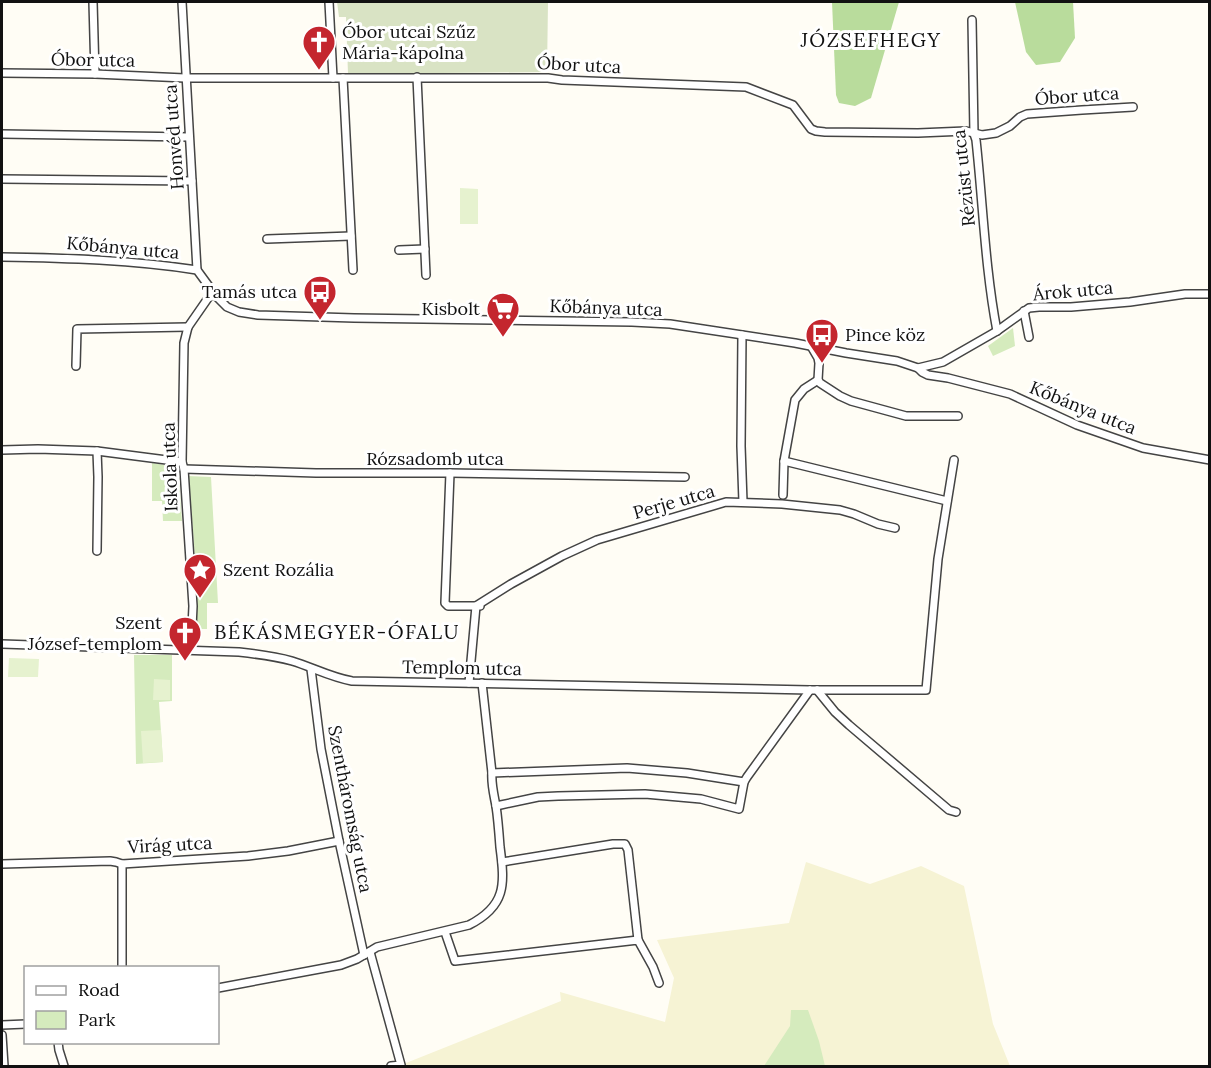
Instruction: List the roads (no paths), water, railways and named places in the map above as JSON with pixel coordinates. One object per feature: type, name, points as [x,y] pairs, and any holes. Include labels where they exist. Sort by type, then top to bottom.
[{"type":"street","points":[[93,2],[95,74]]},
{"type":"street","name":"Honvéd utca","points":[[182,2],[197,270]]},
{"type":"street","points":[[329,2],[333,78]]},
{"type":"street","name":"Rézüst utca","points":[[972,20],[974,134],[984,213],[991,299],[997,331]]},
{"type":"street","name":"Óbor utca","points":[[2,73],[185,78],[548,78],[746,87],[793,105],[811,129],[816,131],[996,133],[1010,126],[1020,117],[1037,113],[1133,108]]},
{"type":"street","points":[[417,77],[426,275]]},
{"type":"street","points":[[343,78],[352,270]]},
{"type":"street","points":[[2,134],[189,137]]},
{"type":"street","points":[[2,179],[192,181]]},
{"type":"street","points":[[267,239],[351,237]]},
{"type":"street","points":[[399,250],[425,249]]},
{"type":"street","name":"Kőbánya utca","points":[[2,257],[72,258],[197,270],[229,309],[258,315],[670,324],[811,346],[897,361],[918,368],[928,375],[1010,394],[1077,425],[1143,448],[1209,460]]},
{"type":"street","name":"Iskola utca","points":[[191,649],[193,606],[183,465],[184,343],[188,327],[213,291]]},
{"type":"street","name":"Árok utca","points":[[918,368],[943,362],[997,331],[1029,308],[1071,307],[1185,294],[1209,294]]},
{"type":"street","points":[[1024,311],[1029,337]]},
{"type":"street","points":[[76,366],[77,329],[188,327]]},
{"type":"street","points":[[742,335],[743,502]]},
{"type":"street","points":[[811,346],[818,358],[818,380],[822,385],[846,399],[906,416],[958,416]]},
{"type":"street","points":[[783,495],[784,461],[795,400],[804,389],[818,380]]},
{"type":"street","name":"Rózsadomb utca","points":[[2,450],[97,451],[183,465],[316,473],[685,477]]},
{"type":"street","points":[[97,451],[97,551]]},
{"type":"street","points":[[784,461],[947,501],[954,459]]},
{"type":"street","points":[[450,474],[445,603],[448,606],[478,606],[470,682]]},
{"type":"street","name":"Templom utca","points":[[2,644],[239,652],[267,655],[294,662],[336,678],[352,681],[926,690],[938,559],[947,501]]},
{"type":"street","name":"Perje utca","points":[[478,606],[511,584],[597,540],[726,502],[840,510],[896,528]]},
{"type":"street","name":"Szentháromság utca","points":[[311,669],[321,749],[339,841],[367,954],[401,1065]]},
{"type":"street","points":[[219,988],[340,965],[367,954],[377,947],[468,925],[479,920],[494,906],[502,888],[502,862],[491,780],[482,683]]},
{"type":"street","points":[[496,806],[538,797],[645,794],[701,799],[739,809],[744,782],[813,690],[849,725],[949,810],[956,812]]},
{"type":"street","points":[[492,773],[627,768],[687,773],[744,782]]},
{"type":"street","name":"Virág utca","points":[[2,864],[110,861],[122,864],[248,856],[339,841]]},
{"type":"street","points":[[502,862],[625,844],[628,850],[638,940],[659,983]]},
{"type":"street","points":[[122,864],[122,966]]},
{"type":"street","points":[[446,932],[454,961],[638,940]]},
{"type":"street","points":[[2,1025],[24,1024]]},
{"type":"street","points":[[2,1035],[4,1066]]},
{"type":"street","points":[[58,1044],[64,1066]]},
{"type":"street","points":[[391,1066],[401,1065]]},
{"type":"place","name":"Óbor utcai Szűz Mária-kápolna","points":[[319,71]]},
{"type":"place","name":"Tamás utca","points":[[320,321]]},
{"type":"place","name":"Kisbolt","points":[[503,338]]},
{"type":"place","name":"Pince köz","points":[[822,364]]},
{"type":"place","name":"Szent Rozália","points":[[200,599]]},
{"type":"place","name":"Szent József-templom","points":[[185,662]]},
{"type":"district","name":"JÓZSEFHEGY","points":[[871,40]]},
{"type":"district","name":"BÉKÁSMEGYER-ÓFALU","points":[[337,632]]}]
